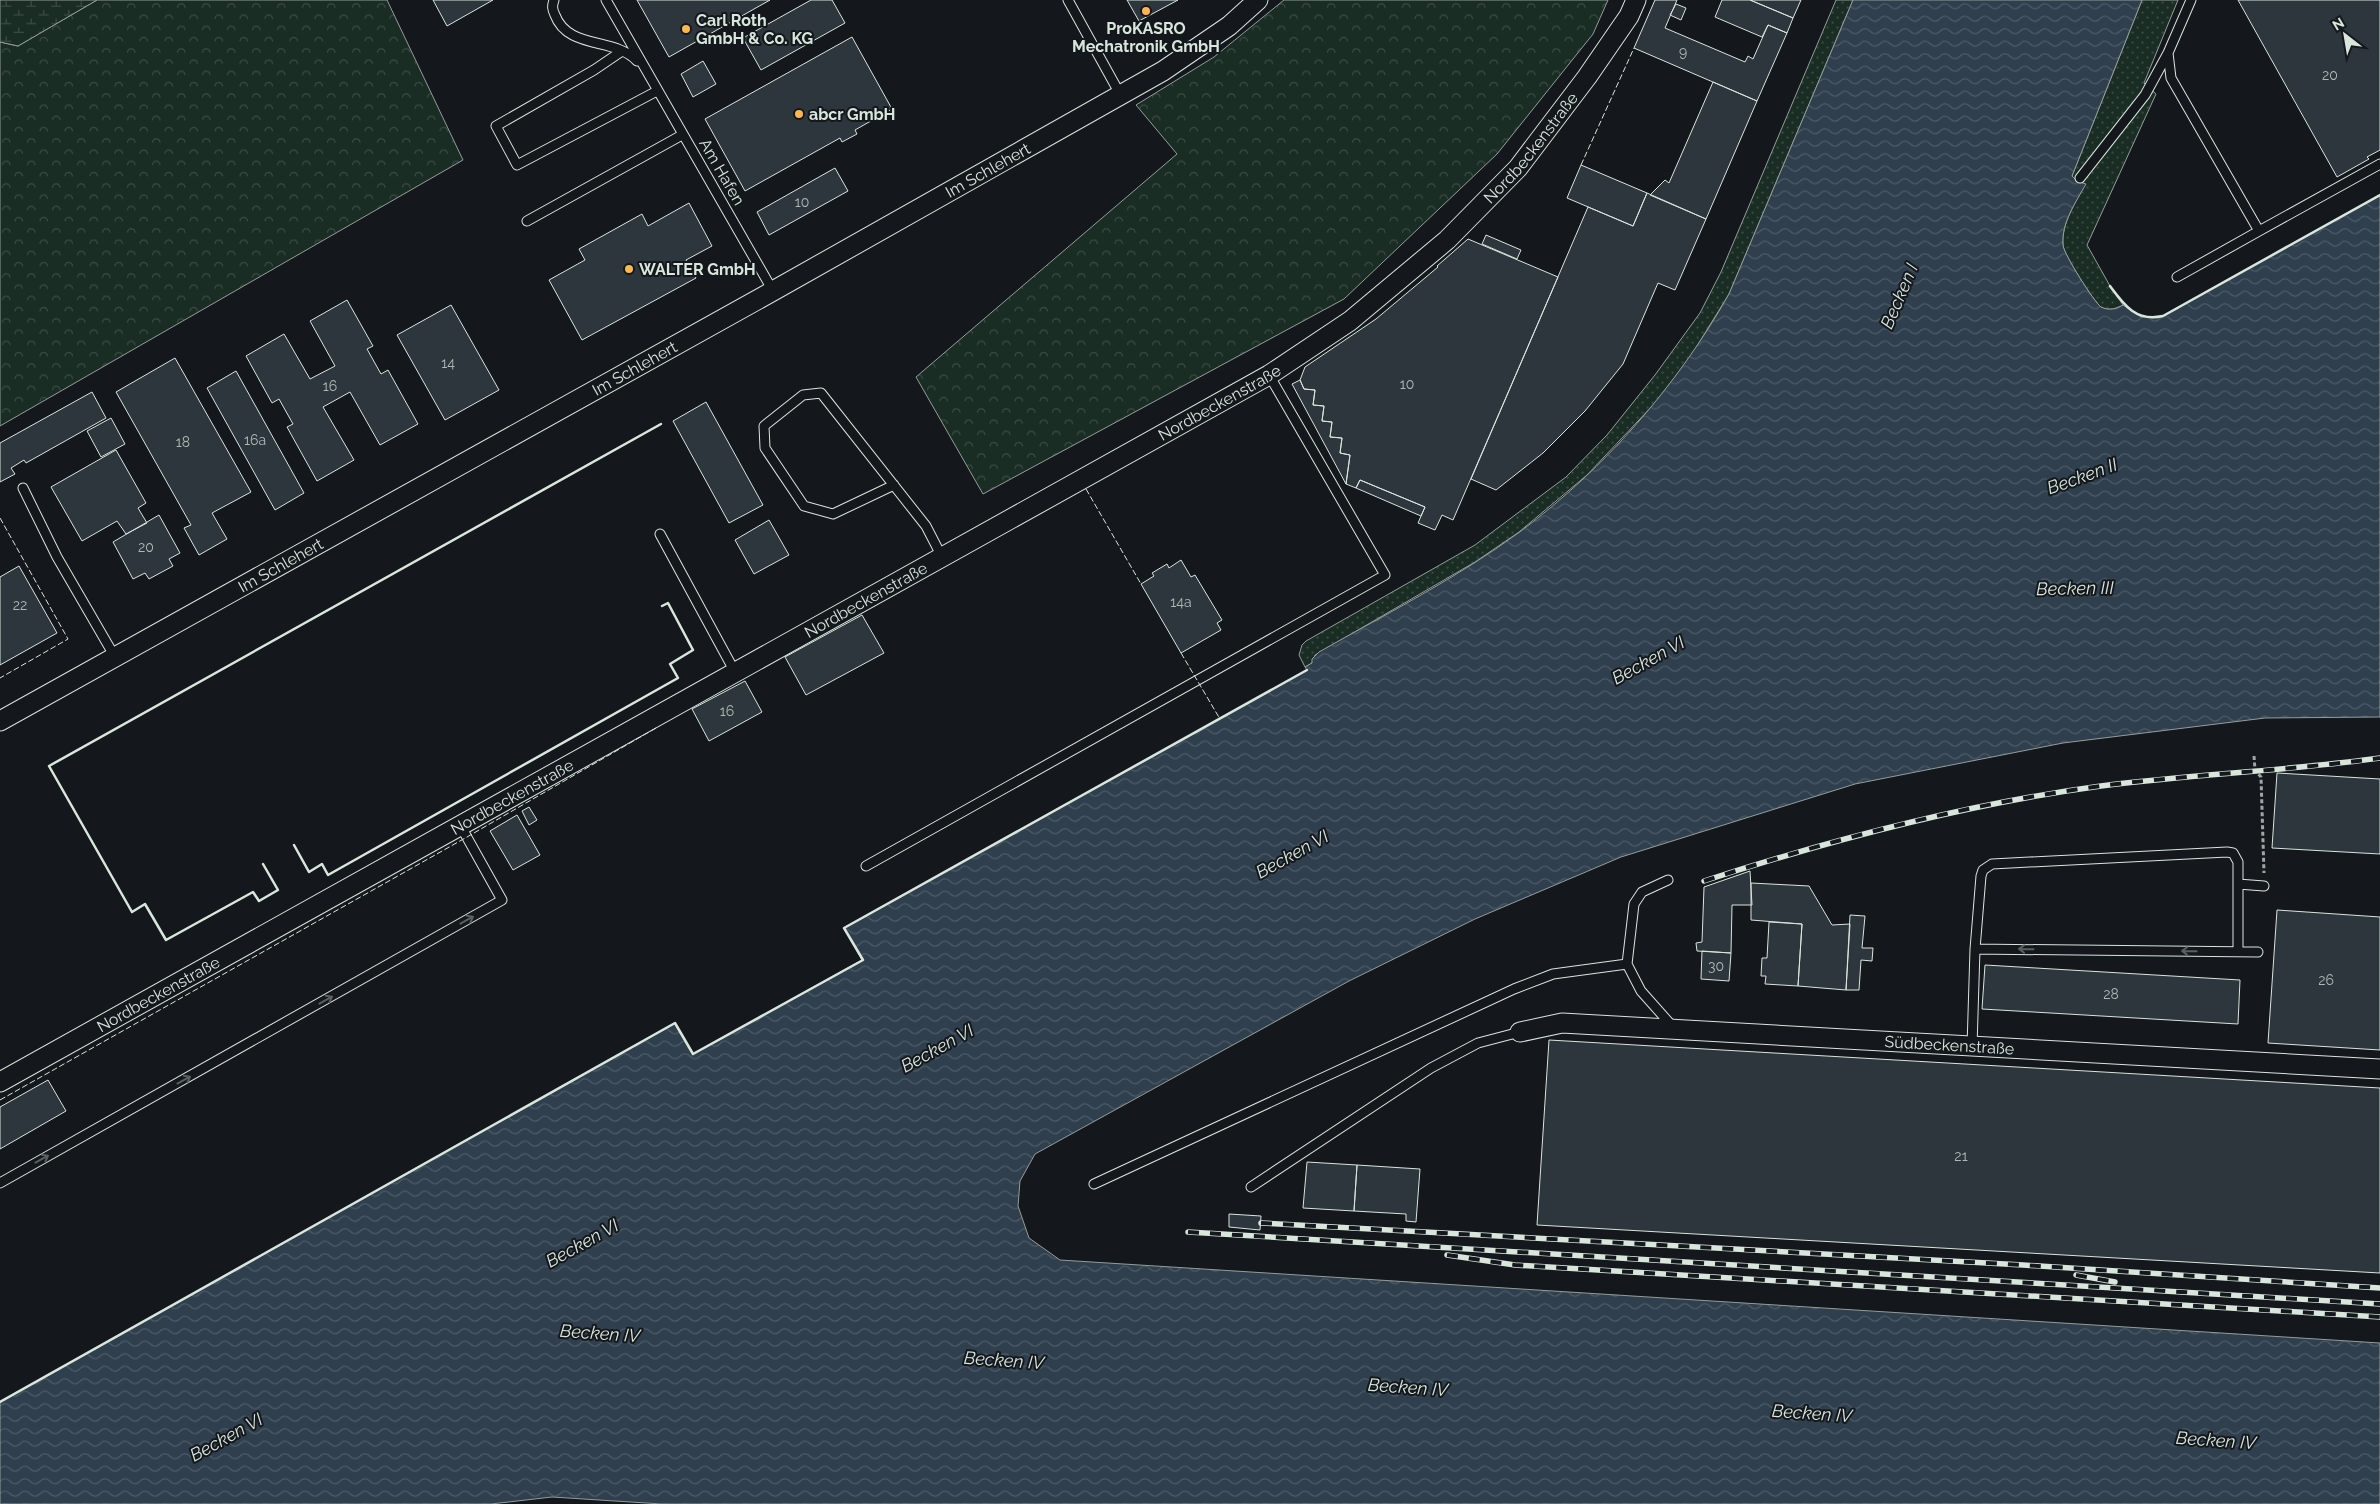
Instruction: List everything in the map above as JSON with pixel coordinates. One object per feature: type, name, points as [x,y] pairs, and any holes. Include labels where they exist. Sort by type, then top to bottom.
[{"type":"street","name":"Im Schlehert","points":[[0,721],[773,291],[1120,94],[1177,61],[1229,26],[1258,0]]},
{"type":"street","name":"Nordbeckenstraße","points":[[0,1082],[464,831],[735,672],[1269,375],[1350,321],[1447,240],[1518,168],[1587,77],[1629,16],[1636,0]]},
{"type":"street","name":"Südbeckenstraße","points":[[1520,1032],[1562,1023],[2380,1069]]},
{"type":"lane","name":"Am Hafen","points":[[554,0],[552,6],[557,21],[567,33],[622,51],[632,56],[644,69]]},
{"type":"lane","name":"Am Hafen","points":[[606,0],[773,291]]},
{"type":"lane","points":[[1068,0],[1120,94]]},
{"type":"lane","points":[[2080,178],[2145,95],[2168,53],[2191,0]]},
{"type":"lane","points":[[622,51],[594,70],[496,126],[517,165],[657,91]]},
{"type":"lane","points":[[2168,53],[2171,78],[2259,231]]},
{"type":"lane","points":[[527,221],[682,135]]},
{"type":"lane","points":[[2177,277],[2380,164]]},
{"type":"lane","points":[[866,866],[1385,575],[1269,375]]},
{"type":"lane","points":[[894,485],[832,514],[804,506],[765,448],[764,426],[803,395],[821,393],[894,485],[926,526],[942,557]]},
{"type":"lane","points":[[22,488],[57,557],[114,657]]},
{"type":"lane","points":[[660,534],[735,672]]},
{"type":"lane","points":[[0,1183],[502,900],[464,831]]},
{"type":"lane","points":[[1972,1047],[1981,876],[1983,870],[1992,864],[2233,853],[2237,858],[2238,952]]},
{"type":"lane","points":[[1668,880],[1642,892],[1634,904],[1627,964],[1641,990],[1676,1030]]},
{"type":"lane","points":[[2238,884],[2264,886]]},
{"type":"lane","points":[[1976,949],[2258,952]]},
{"type":"lane","points":[[1094,1184],[1514,989],[1553,974],[1627,964]]},
{"type":"lane","points":[[1251,1188],[1431,1068],[1478,1043],[1520,1032]]},
{"type":"path","points":[[2254,756],[2255,770],[2261,777],[2264,886]]},
{"type":"green space","points":[[0,0],[97,0],[18,46],[0,42]]},
{"type":"green space","points":[[97,0],[387,0],[463,160],[0,426],[0,42],[18,46]]},
{"type":"green space","points":[[1284,0],[1608,0],[1593,34],[1497,154],[1344,299],[983,494],[916,377],[1177,154],[1136,105],[1214,57]]},
{"type":"green space","points":[[1836,0],[1853,0],[1729,294],[1689,359],[1655,403],[1587,475],[1519,532],[1475,562],[1315,655],[1312,663],[1305,667],[1299,655],[1302,645],[1306,641],[1475,545],[1566,477],[1607,435],[1655,375],[1700,313],[1721,272]]},
{"type":"green space","points":[[2142,0],[2178,0],[2144,83],[2156,94],[2087,245],[2123,305],[2107,309],[2097,303],[2079,277],[2064,250],[2063,237],[2070,213],[2085,184],[2077,181],[2072,176]]},
{"type":"water","points":[[1853,0],[2142,0],[2072,176],[2077,181],[2086,184],[2070,213],[2064,229],[2064,250],[2073,267],[2101,307],[2112,309],[2123,305],[2141,317],[2163,316],[2380,195],[2380,717],[2265,718],[2063,743],[1855,784],[1621,857],[1475,919],[1349,981],[1035,1154],[1020,1181],[1018,1206],[1029,1238],[1060,1260],[2380,1343],[2380,1504],[662,1504],[552,1497],[491,1504],[0,1504],[0,1402],[675,1023],[693,1054],[862,960],[844,928],[1307,670],[1305,667],[1312,663],[1312,659],[1319,652],[1473,564],[1552,507],[1610,453],[1637,423],[1662,393],[1709,328],[1729,294]]},
{"type":"building","points":[[433,0],[493,0],[447,26]]},
{"type":"building","name":"Carl Roth GmbH & Co. KG","points":[[637,0],[770,0],[669,57]]},
{"type":"building","points":[[811,0],[832,0],[845,23],[761,70],[743,38]]},
{"type":"building","name":"ProKASRO Mechatronik GmbH","points":[[1127,0],[1178,0],[1139,21]]},
{"type":"building","points":[[1655,0],[1677,0],[1665,28],[1745,62],[1748,56],[1753,59],[1768,25],[1787,33],[1757,101],[1634,48]]},
{"type":"building","points":[[1722,0],[1750,0],[1793,18],[1787,33],[1768,25],[1762,37],[1715,17]]},
{"type":"building","points":[[1750,0],[1801,0],[1793,18]]},
{"type":"building","points":[[2238,0],[2380,0],[2380,150],[2367,157],[2369,159],[2337,177]]},
{"type":"building","points":[[1676,4],[1686,8],[1681,20],[1670,15]]},
{"type":"building","name":"abcr GmbH","points":[[852,37],[892,109],[855,130],[857,134],[842,142],[840,138],[745,191],[705,119]]},
{"type":"building","points":[[703,61],[716,84],[693,97],[681,74]]},
{"type":"building","points":[[1713,82],[1757,101],[1706,219],[1650,195],[1665,180],[1669,183]]},
{"type":"building","points":[[1581,165],[1647,193],[1633,226],[1567,198]]},
{"type":"building","name":"abcr GmbH","points":[[835,168],[848,191],[769,235],[757,212]]},
{"type":"building","points":[[1647,193],[1706,219],[1675,290],[1658,283],[1623,364],[1585,411],[1543,453],[1496,490],[1471,479],[1588,207],[1633,226]]},
{"type":"building","name":"WALTER GmbH","points":[[689,203],[712,246],[686,260],[696,278],[582,340],[549,280],[585,260],[579,249],[642,214],[648,226]]},
{"type":"building","points":[[1486,235],[1521,250],[1517,259],[1482,244]]},
{"type":"building","points":[[1468,239],[1558,277],[1453,520],[1442,515],[1435,530],[1418,523],[1425,507],[1360,480],[1356,488],[1346,484],[1350,455],[1340,453],[1342,438],[1330,437],[1332,422],[1322,421],[1324,406],[1313,405],[1315,390],[1304,389],[1300,380],[1305,367],[1376,319]]},
{"type":"building","points":[[347,300],[373,346],[367,349],[381,374],[388,370],[418,424],[380,445],[350,392],[323,407],[354,460],[317,481],[287,427],[293,424],[279,399],[272,403],[246,356],[284,334],[310,379],[335,366],[310,321]]},
{"type":"building","points":[[451,305],[499,390],[445,420],[397,335]]},
{"type":"building","points":[[175,358],[251,492],[212,513],[227,539],[199,555],[184,528],[191,525],[116,392]]},
{"type":"building","points":[[236,371],[304,493],[275,510],[207,388]]},
{"type":"building","points":[[1300,380],[1304,389],[1315,390],[1313,405],[1324,406],[1322,421],[1332,422],[1330,437],[1342,438],[1340,453],[1350,455],[1346,484],[1292,384]]},
{"type":"building","points":[[92,392],[106,418],[26,463],[24,460],[11,468],[15,474],[0,482],[0,443]]},
{"type":"building","points":[[706,402],[763,505],[729,523],[673,421]]},
{"type":"building","points":[[111,418],[125,444],[101,457],[87,431]]},
{"type":"building","points":[[116,450],[146,503],[138,508],[147,523],[126,534],[117,521],[82,541],[51,487]]},
{"type":"building","points":[[1360,480],[1425,507],[1421,516],[1356,488]]},
{"type":"building","points":[[159,515],[180,553],[169,559],[173,566],[149,579],[145,573],[133,579],[113,542]]},
{"type":"building","points":[[769,520],[789,555],[754,574],[735,540]]},
{"type":"building","points":[[1181,560],[1191,577],[1195,575],[1222,620],[1217,623],[1221,630],[1181,653],[1141,584],[1154,576],[1152,573],[1167,564],[1169,568]]},
{"type":"building","points":[[19,566],[57,633],[0,665],[0,577]]},
{"type":"building","points":[[862,615],[884,653],[806,695],[785,657]]},
{"type":"building","points":[[745,681],[762,712],[709,741],[692,709]]},
{"type":"building","points":[[2277,773],[2380,779],[2380,854],[2272,848]]},
{"type":"building","points":[[529,807],[537,820],[529,825],[522,811]]},
{"type":"building","points":[[517,815],[540,855],[513,870],[490,831]]},
{"type":"building","points":[[1750,871],[1752,905],[1732,905],[1731,953],[1697,951],[1696,943],[1702,942],[1704,887]]},
{"type":"building","points":[[1751,883],[1809,886],[1832,925],[1850,924],[1846,990],[1798,986],[1802,924],[1751,920]]},
{"type":"building","points":[[2277,910],[2380,917],[2380,1050],[2268,1043]]},
{"type":"building","points":[[1850,915],[1865,916],[1862,948],[1873,948],[1872,961],[1861,960],[1859,990],[1846,990]]},
{"type":"building","points":[[1769,922],[1802,924],[1798,986],[1765,984],[1766,976],[1761,976],[1762,958],[1767,958]]},
{"type":"building","points":[[1702,951],[1731,953],[1729,981],[1701,979]]},
{"type":"building","points":[[1985,965],[2240,980],[2238,1024],[1982,1009]]},
{"type":"building","points":[[1549,1040],[2380,1088],[2380,1273],[1537,1225]]},
{"type":"building","points":[[48,1080],[66,1111],[0,1149],[0,1107]]},
{"type":"building","points":[[1307,1162],[1357,1165],[1354,1211],[1303,1208]]},
{"type":"building","points":[[1357,1165],[1420,1169],[1416,1222],[1406,1221],[1406,1214],[1354,1211]]},
{"type":"building","points":[[1229,1214],[1261,1216],[1260,1230],[1229,1227]]},
{"type":"railway","points":[[1704,881],[1851,837],[1901,824],[2000,803],[2101,786],[2380,758]]},
{"type":"railway","points":[[1261,1223],[2023,1265],[2380,1288]]},
{"type":"railway","points":[[1188,1232],[2380,1304]]},
{"type":"railway","points":[[1447,1255],[1515,1265],[2380,1317]]},
{"type":"railway","points":[[2076,1275],[2115,1282]]},
{"type":"fence","points":[[1581,165],[1634,48]]},
{"type":"fence","points":[[1086,489],[1141,584]]},
{"type":"fence","points":[[0,518],[68,639],[0,678]]},
{"type":"fence","points":[[1181,653],[1220,719]]},
{"type":"fence","points":[[0,1100],[467,837],[656,728]]},
{"type":"wall","points":[[2110,286],[2120,300],[2138,314],[2145,317],[2163,316],[2380,195]]},
{"type":"wall","points":[[263,864],[278,890],[259,901],[253,892],[166,940],[145,904],[132,912],[49,766],[661,424]]},
{"type":"wall","points":[[294,845],[309,872],[322,864],[328,875],[678,678],[670,664],[693,650],[668,603],[662,606]]},
{"type":"wall","points":[[0,1402],[675,1023],[693,1054],[863,960],[844,928],[1307,670]]},
{"type":"place","name":"ProKASRO Mechatronik GmbH","points":[[1146,11]]},
{"type":"place","name":"Carl Roth GmbH & Co. KG","points":[[686,29]]},
{"type":"place","name":"abcr GmbH","points":[[799,114]]},
{"type":"place","name":"WALTER GmbH","points":[[629,269]]},
{"type":"water label","name":"Becken I","points":[[1899,296]]},
{"type":"water label","name":"Becken II","points":[[2082,476]]},
{"type":"water label","name":"Becken III","points":[[2075,588]]},
{"type":"water label","name":"Becken VI","points":[[1648,660]]},
{"type":"water label","name":"Becken VI","points":[[1292,854]]},
{"type":"water label","name":"Becken VI","points":[[937,1048]]},
{"type":"water label","name":"Becken VI","points":[[582,1243]]},
{"type":"water label","name":"Becken IV","points":[[600,1333]]},
{"type":"water label","name":"Becken IV","points":[[1004,1360]]},
{"type":"water label","name":"Becken IV","points":[[1408,1387]]},
{"type":"water label","name":"Becken IV","points":[[1812,1413]]},
{"type":"water label","name":"Becken VI","points":[[226,1437]]},
{"type":"water label","name":"Becken IV","points":[[2216,1440]]}]
